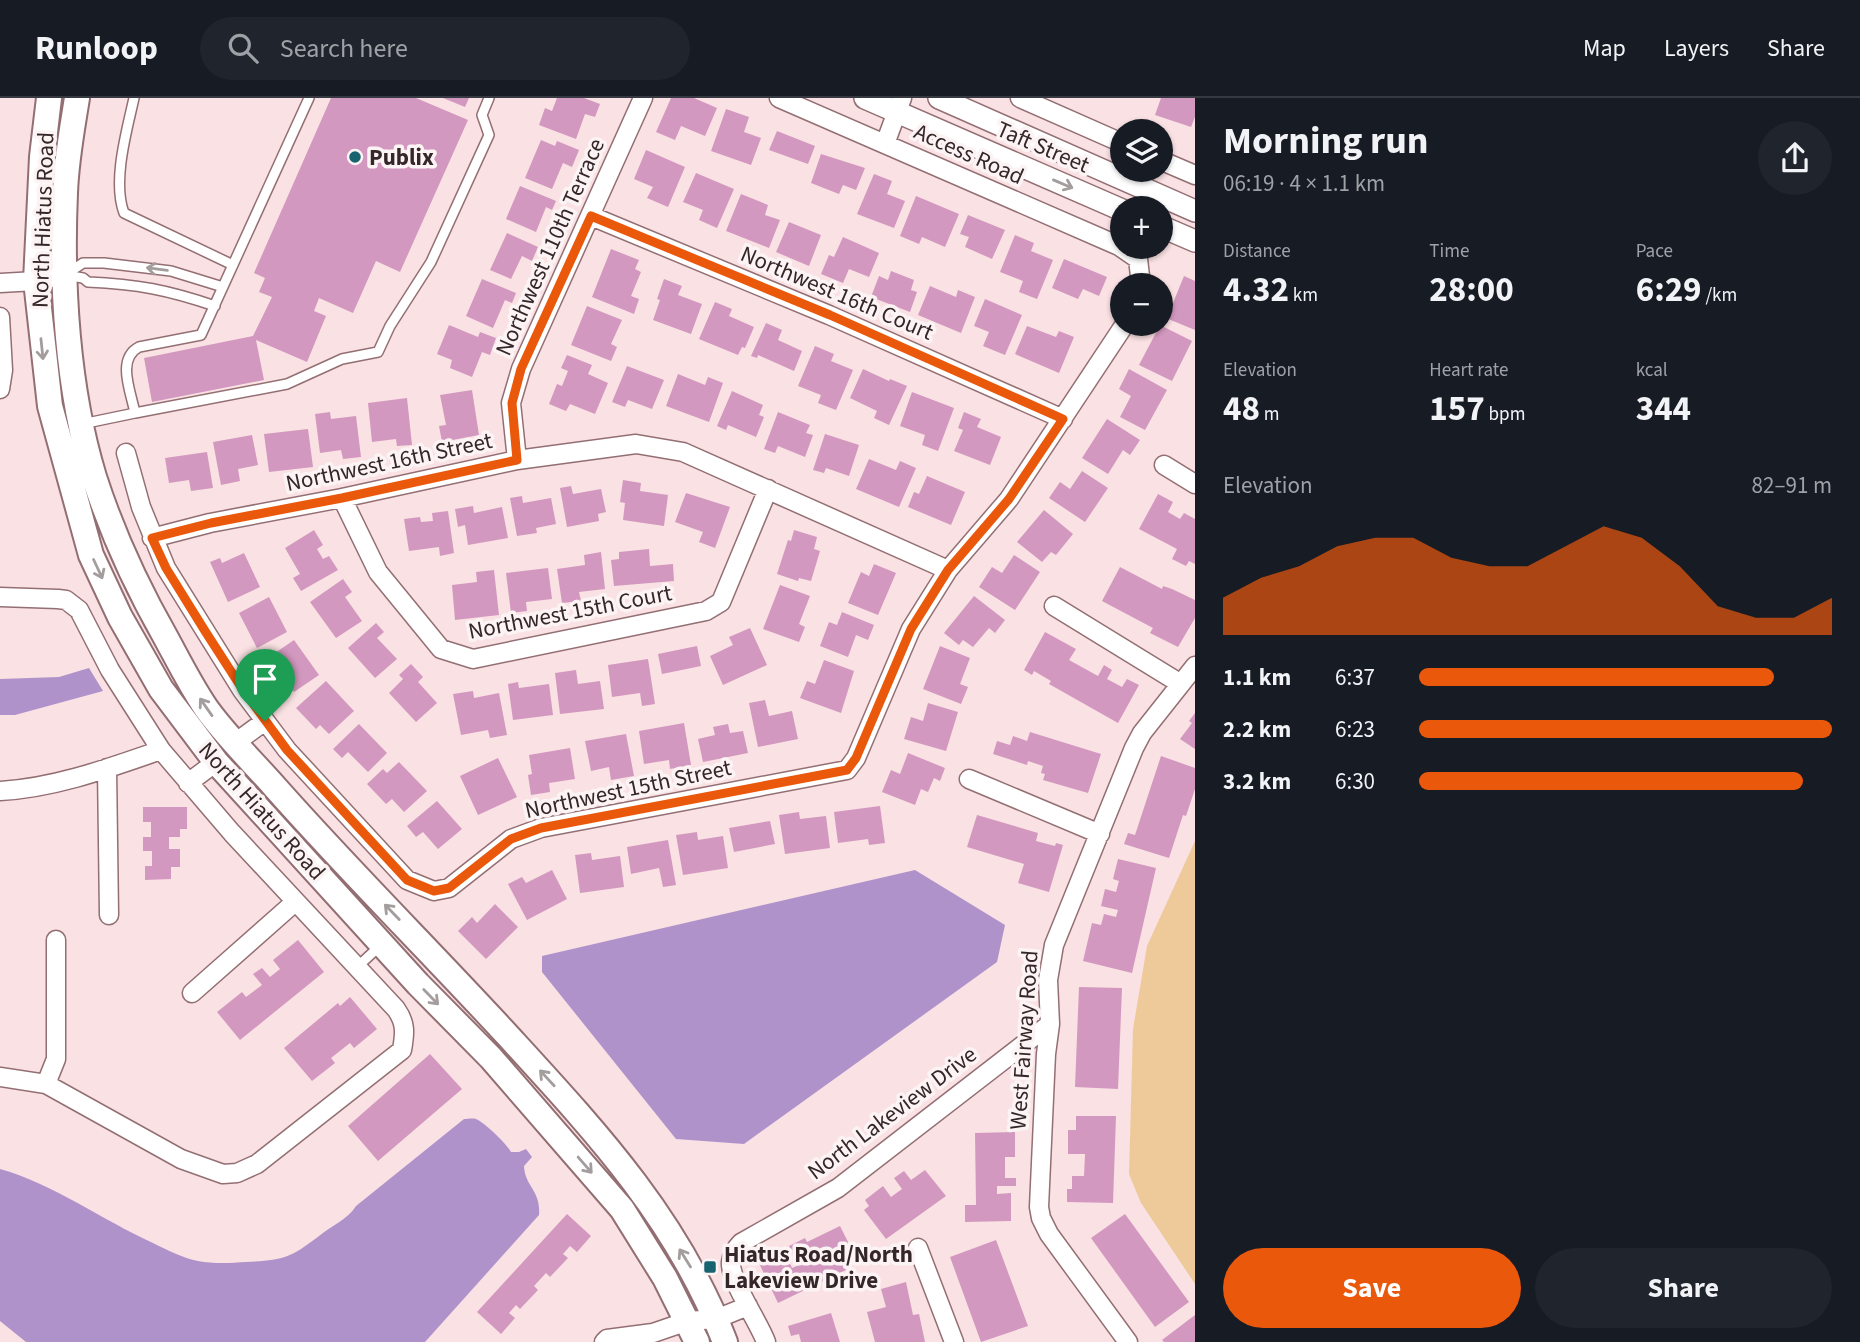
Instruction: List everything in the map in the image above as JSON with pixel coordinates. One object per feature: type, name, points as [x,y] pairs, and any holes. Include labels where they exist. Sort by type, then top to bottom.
[{"type":"main road","name":"North Hiatus Road","points":[[49,98],[42,157],[36,281],[50,406],[91,555],[120,617],[161,689],[216,762],[382,944],[491,1058],[614,1199],[665,1278],[694,1337]]},
{"type":"main road","name":"North Hiatus Road","points":[[76,98],[65,190],[65,275],[70,348],[82,424],[94,475],[120,548],[153,615],[206,708],[235,743],[308,824],[450,972],[609,1149],[647,1197],[692,1269],[725,1342]]},
{"type":"main road","points":[[216,762],[235,743]]},
{"type":"street","name":"Northwest 110th Terrace","points":[[517,460],[512,403],[521,369],[643,98]]},
{"type":"street","name":"Access Road","points":[[779,98],[1119,246],[1138,259],[1140,273]]},
{"type":"street","name":"Taft Street","points":[[865,98],[899,105],[1110,203]]},
{"type":"street","name":"Taft Street","points":[[939,98],[1195,211]]},
{"type":"street","name":"Taft Street","points":[[1020,98],[1110,138]]},
{"type":"street","points":[[885,144],[899,105]]},
{"type":"street","points":[[1173,166],[1195,175]]},
{"type":"street","name":"Northwest 16th Court","points":[[591,216],[830,315],[1063,419]]},
{"type":"street","points":[[1173,232],[1195,241]]},
{"type":"street","points":[[0,283],[36,281],[65,275]]},
{"type":"street","points":[[0,317],[3,370],[0,388]]},
{"type":"street","points":[[948,570],[1009,499],[1117,336]]},
{"type":"street","name":"Northwest 16th Street","points":[[152,538],[211,523],[517,460],[636,444],[683,452],[948,570]]},
{"type":"street","points":[[126,453],[152,538],[166,568],[265,721],[235,743]]},
{"type":"street","points":[[1164,465],[1195,484]]},
{"type":"street","name":"Northwest 15th Court","points":[[342,498],[378,572],[441,649],[473,659],[706,611],[721,602],[768,489]]},
{"type":"street","name":"Northwest 15th Street","points":[[265,721],[287,750],[407,880],[434,891],[449,888],[511,839],[541,828],[847,770],[856,758],[911,629],[948,570]]},
{"type":"street","points":[[0,597],[58,599],[74,606],[84,618],[116,680],[161,750],[295,902],[396,1009],[403,1018],[405,1029],[402,1050],[257,1164],[237,1173],[223,1174],[181,1159],[46,1084],[0,1077]]},
{"type":"street","points":[[1054,606],[1181,684]]},
{"type":"street","name":"West Fairway Road","points":[[1128,1342],[1049,1234],[1041,1218],[1039,1207],[1050,1024],[1048,980],[1054,944],[1142,733],[1195,666]]},
{"type":"street","points":[[0,791],[23,789],[107,768],[161,750]]},
{"type":"street","points":[[188,783],[216,762]]},
{"type":"street","points":[[107,768],[108,915]]},
{"type":"street","points":[[969,779],[1100,834]]},
{"type":"street","points":[[192,993],[295,902]]},
{"type":"street","points":[[46,1084],[56,1059],[56,940]]},
{"type":"street","name":"North Lakeview Drive","points":[[748,1306],[732,1272],[734,1250],[741,1243],[838,1188],[1050,1024]]},
{"type":"street","points":[[918,1248],[954,1342]]},
{"type":"street","points":[[604,1342],[607,1339],[653,1334],[694,1337],[716,1319],[748,1306],[760,1324],[766,1342]]},
{"type":"lane","points":[[134,98],[125,138],[121,178],[122,208],[127,216],[233,265]]},
{"type":"lane","points":[[135,413],[127,372],[128,356],[139,347],[201,335],[309,98]]},
{"type":"lane","points":[[82,424],[287,384],[342,359],[378,352],[403,303],[431,262],[489,135],[482,115],[489,98]]},
{"type":"lane","points":[[65,275],[83,263],[104,263],[171,271],[223,287]]},
{"type":"lane","points":[[65,275],[83,278],[88,282],[136,284],[181,294],[215,306]]},
{"type":"lane","points":[[356,967],[382,944]]},
{"type":"shaded area","points":[[89,668],[103,691],[15,715],[0,715],[0,679],[59,677]]},
{"type":"shaded area","points":[[1195,841],[1195,1284],[1141,1203],[1129,1174],[1133,1029],[1147,946]]},
{"type":"shaded area","points":[[915,870],[1005,925],[997,962],[744,1144],[676,1139],[542,972],[542,956]]},
{"type":"shaded area","points":[[464,1119],[480,1121],[511,1152],[526,1149],[532,1157],[524,1166],[525,1173],[538,1200],[539,1215],[425,1342],[26,1342],[0,1321],[0,1169],[59,1193],[134,1234],[187,1258],[216,1263],[269,1260],[292,1254],[344,1219],[356,1206]]},
{"type":"building","points":[[331,98],[416,98],[468,120],[400,272],[376,261],[353,313],[319,298],[314,311],[326,316],[307,362],[256,340],[264,380],[152,402],[144,358],[253,336],[272,297],[259,292],[265,278],[254,273]]},
{"type":"building","points":[[443,98],[469,98],[465,107]]},
{"type":"building","points":[[557,98],[584,98],[600,104],[595,117],[585,114],[576,139],[539,125],[545,108],[552,111]]},
{"type":"building","points":[[671,98],[694,98],[717,108],[705,136],[681,126],[675,140],[656,132]]},
{"type":"building","points":[[1161,98],[1195,98],[1195,117],[1191,127],[1155,115]]},
{"type":"building","points":[[726,109],[749,117],[744,132],[761,138],[751,165],[711,151]]},
{"type":"building","points":[[777,131],[815,146],[808,164],[769,150]]},
{"type":"building","points":[[541,140],[555,146],[557,141],[579,150],[572,167],[563,163],[552,189],[525,178]]},
{"type":"building","points":[[646,150],[685,167],[668,207],[647,198],[653,187],[634,179]]},
{"type":"building","points":[[821,154],[865,168],[856,190],[843,185],[839,194],[811,183]]},
{"type":"building","points":[[696,173],[734,189],[717,228],[699,220],[703,210],[683,202]]},
{"type":"building","points":[[874,174],[892,181],[887,194],[905,201],[894,228],[857,214]]},
{"type":"building","points":[[520,186],[556,201],[552,210],[546,207],[536,232],[506,219]]},
{"type":"building","points":[[741,194],[768,205],[765,215],[780,220],[769,248],[726,231]]},
{"type":"building","points":[[916,196],[959,214],[945,247],[922,237],[919,244],[900,236]]},
{"type":"building","points":[[968,215],[1005,230],[992,259],[965,247],[969,237],[960,234]]},
{"type":"building","points":[[789,222],[821,235],[809,266],[776,252]]},
{"type":"building","points":[[507,233],[538,247],[532,261],[522,256],[511,279],[490,270]]},
{"type":"building","points":[[1015,235],[1034,243],[1031,251],[1053,260],[1037,299],[1019,292],[1023,281],[1000,272]]},
{"type":"building","points":[[843,237],[879,253],[869,277],[849,269],[843,283],[821,274],[829,255],[834,257]]},
{"type":"building","points":[[611,249],[639,260],[635,269],[641,272],[631,296],[639,299],[634,314],[592,297]]},
{"type":"building","points":[[1064,259],[1107,277],[1099,296],[1083,289],[1078,299],[1052,288]]},
{"type":"building","points":[[891,271],[914,280],[911,290],[917,292],[910,312],[871,297],[879,276],[888,280]]},
{"type":"building","points":[[1184,276],[1195,281],[1195,330],[1173,321],[1173,303]]},
{"type":"building","points":[[482,279],[516,293],[512,303],[505,300],[493,328],[466,316]]},
{"type":"building","points":[[664,279],[682,286],[678,295],[702,304],[691,334],[653,320]]},
{"type":"building","points":[[930,286],[956,297],[958,290],[975,297],[961,333],[918,315]]},
{"type":"building","points":[[985,299],[1022,315],[1005,355],[983,346],[989,332],[974,326]]},
{"type":"building","points":[[715,302],[732,309],[729,316],[754,327],[745,348],[742,347],[738,355],[699,339]]},
{"type":"building","points":[[587,306],[622,320],[611,344],[617,347],[611,361],[571,345]]},
{"type":"building","points":[[766,323],[782,330],[778,340],[802,351],[794,371],[758,355],[757,358],[751,356]]},
{"type":"building","points":[[449,325],[478,337],[480,332],[496,338],[490,355],[482,352],[472,377],[450,368],[452,360],[437,354]]},
{"type":"building","points":[[1027,326],[1056,337],[1059,331],[1074,337],[1059,373],[1015,354]]},
{"type":"building","points":[[1173,332],[1192,341],[1172,381],[1139,365],[1154,336],[1173,336]]},
{"type":"building","points":[[815,346],[834,354],[831,361],[853,370],[836,410],[818,403],[821,395],[798,386]]},
{"type":"building","points":[[567,355],[592,365],[588,374],[608,383],[595,414],[570,404],[566,411],[549,404],[557,384],[562,386],[568,371],[561,368]]},
{"type":"building","points":[[627,366],[664,380],[652,409],[628,400],[625,407],[612,402]]},
{"type":"building","points":[[863,369],[907,386],[889,425],[874,418],[877,411],[850,398]]},
{"type":"building","points":[[1129,369],[1167,390],[1145,430],[1120,417],[1131,396],[1119,389]]},
{"type":"building","points":[[678,374],[705,385],[708,377],[723,383],[709,422],[666,406]]},
{"type":"building","points":[[472,390],[479,435],[442,442],[439,426],[446,425],[440,395]]},
{"type":"building","points":[[732,391],[763,405],[759,415],[764,417],[756,437],[728,425],[726,430],[717,426]]},
{"type":"building","points":[[912,392],[954,408],[938,451],[922,445],[925,435],[900,426]]},
{"type":"building","points":[[407,398],[412,445],[397,446],[396,439],[372,442],[368,403]]},
{"type":"building","points":[[330,412],[331,419],[356,416],[361,457],[343,459],[341,450],[320,453],[315,414]]},
{"type":"building","points":[[778,412],[810,425],[806,433],[813,435],[805,457],[778,446],[775,453],[764,449]]},
{"type":"building","points":[[964,412],[981,419],[977,427],[1001,437],[990,465],[954,451],[963,430],[958,428]]},
{"type":"building","points":[[1107,419],[1140,440],[1130,455],[1123,450],[1108,474],[1082,458]]},
{"type":"building","points":[[308,429],[313,467],[269,472],[264,434]]},
{"type":"building","points":[[825,434],[859,445],[849,476],[826,468],[824,473],[813,470]]},
{"type":"building","points":[[252,435],[258,465],[238,469],[240,481],[221,485],[213,442]]},
{"type":"building","points":[[207,452],[213,488],[191,491],[189,480],[169,483],[165,458]]},
{"type":"building","points":[[869,459],[896,470],[900,461],[916,468],[899,507],[856,489]]},
{"type":"building","points":[[1082,471],[1108,488],[1085,522],[1049,498],[1060,482],[1070,489]]},
{"type":"building","points":[[927,476],[965,492],[951,525],[908,507],[914,492],[919,494]]},
{"type":"building","points":[[623,480],[641,483],[640,491],[668,495],[664,526],[623,520],[625,503],[620,502]]},
{"type":"building","points":[[571,486],[573,494],[601,489],[606,512],[598,514],[599,521],[567,527],[560,488]]},
{"type":"building","points":[[686,493],[730,507],[715,548],[699,542],[703,532],[675,522]]},
{"type":"building","points":[[1158,494],[1173,502],[1168,512],[1180,519],[1184,513],[1195,519],[1195,564],[1189,561],[1186,566],[1172,559],[1177,549],[1139,529]]},
{"type":"building","points":[[522,496],[523,503],[551,498],[556,524],[536,528],[537,533],[517,536],[510,498]]},
{"type":"building","points":[[473,506],[474,513],[502,507],[508,538],[468,545],[465,525],[458,527],[455,509]]},
{"type":"building","points":[[1044,510],[1073,534],[1056,555],[1051,552],[1042,562],[1017,542]]},
{"type":"building","points":[[448,511],[454,553],[440,556],[439,547],[409,551],[404,519],[420,517],[421,522],[433,521],[432,513]]},
{"type":"building","points":[[314,530],[323,545],[317,549],[323,559],[329,556],[338,570],[301,591],[293,578],[300,574],[285,548]]},
{"type":"building","points":[[794,530],[817,537],[814,549],[820,551],[811,581],[799,578],[798,581],[777,574]]},
{"type":"building","points":[[649,549],[650,566],[673,564],[674,581],[614,586],[611,560],[619,559],[619,552]]},
{"type":"building","points":[[601,552],[605,589],[579,592],[581,601],[562,603],[557,569],[585,565],[584,555]]},
{"type":"building","points":[[244,553],[260,587],[228,602],[210,562],[220,558],[222,563]]},
{"type":"building","points":[[1014,555],[1040,572],[1015,610],[979,587],[992,567],[1002,573]]},
{"type":"building","points":[[874,564],[896,573],[878,615],[848,603],[861,572],[869,576]]},
{"type":"building","points":[[1120,567],[1162,589],[1163,586],[1172,589],[1195,600],[1195,618],[1178,647],[1150,633],[1153,628],[1102,601]]},
{"type":"building","points":[[548,568],[552,599],[526,602],[527,611],[511,613],[506,573]]},
{"type":"building","points":[[494,570],[499,615],[455,620],[452,585],[477,582],[476,572]]},
{"type":"building","points":[[343,579],[352,592],[345,597],[362,621],[336,638],[310,602]]},
{"type":"building","points":[[780,585],[810,596],[799,624],[805,627],[799,642],[763,629]]},
{"type":"building","points":[[974,596],[1005,620],[995,633],[989,628],[973,647],[963,640],[959,645],[944,633]]},
{"type":"building","points":[[269,597],[287,632],[257,648],[239,613]]},
{"type":"building","points":[[842,612],[874,625],[868,640],[856,635],[848,657],[820,646],[829,622],[837,625]]},
{"type":"building","points":[[376,623],[384,632],[377,638],[397,659],[375,678],[348,648]]},
{"type":"building","points":[[750,628],[767,665],[723,685],[710,656],[733,645],[729,637]]},
{"type":"building","points":[[1045,632],[1076,649],[1069,660],[1098,676],[1104,665],[1112,670],[1107,679],[1122,687],[1127,679],[1139,685],[1118,723],[1049,684],[1051,681],[1034,671],[1032,675],[1024,670]]},
{"type":"building","points":[[294,640],[319,675],[294,692],[279,670],[271,675],[262,662]]},
{"type":"building","points":[[697,646],[701,666],[662,674],[658,654]]},
{"type":"building","points":[[940,646],[970,658],[960,684],[968,687],[961,704],[923,689]]},
{"type":"building","points":[[648,659],[655,704],[642,706],[640,693],[612,697],[608,665]]},
{"type":"building","points":[[824,660],[854,671],[841,713],[800,698],[807,681],[815,684]]},
{"type":"building","points":[[411,664],[423,677],[418,682],[437,703],[416,722],[389,693],[403,679],[399,675]]},
{"type":"building","points":[[576,670],[578,684],[600,681],[604,709],[560,714],[555,673]]},
{"type":"building","points":[[326,681],[354,711],[329,734],[320,725],[316,729],[296,708]]},
{"type":"building","points":[[518,682],[519,688],[549,684],[553,715],[513,720],[508,684]]},
{"type":"building","points":[[473,691],[474,698],[499,693],[507,735],[490,738],[488,730],[461,735],[453,694]]},
{"type":"building","points":[[765,700],[769,716],[792,711],[798,739],[758,747],[749,703]]},
{"type":"building","points":[[928,703],[958,712],[946,751],[904,739],[911,717],[923,721]]},
{"type":"building","points":[[1195,713],[1195,749],[1180,739],[1192,723],[1189,721]]},
{"type":"building","points":[[684,723],[691,765],[670,769],[669,760],[644,764],[639,731]]},
{"type":"building","points":[[359,724],[387,753],[368,772],[348,752],[342,758],[333,749]]},
{"type":"building","points":[[728,724],[730,733],[743,731],[748,753],[703,762],[698,739],[715,735],[713,727]]},
{"type":"building","points":[[1030,732],[1101,754],[1088,793],[1043,780],[1043,766],[1028,761],[1027,765],[993,754],[997,741],[1010,745],[1013,736],[1027,741]]},
{"type":"building","points":[[626,734],[634,776],[611,780],[609,767],[591,771],[585,741]]},
{"type":"building","points":[[570,748],[575,779],[549,783],[550,792],[531,795],[529,755]]},
{"type":"building","points":[[908,753],[945,768],[940,781],[934,778],[928,792],[921,789],[915,805],[882,792],[891,770],[900,774]]},
{"type":"building","points":[[1161,756],[1195,768],[1195,789],[1169,858],[1124,844],[1128,833],[1135,835]]},
{"type":"building","points":[[498,758],[517,797],[478,815],[460,776]]},
{"type":"building","points":[[399,762],[427,791],[404,812],[392,799],[386,804],[367,784],[383,769],[387,773]]},
{"type":"building","points":[[437,801],[462,829],[438,849],[423,832],[416,837],[407,826]]},
{"type":"building","points":[[880,806],[885,843],[869,845],[868,839],[838,843],[834,812]]},
{"type":"building","points":[[143,807],[187,807],[187,829],[180,829],[180,837],[169,837],[169,849],[180,849],[180,867],[171,867],[171,879],[145,880],[145,866],[152,866],[152,851],[143,851],[143,837],[151,837],[151,822],[143,822]]},
{"type":"building","points":[[799,812],[800,819],[826,816],[830,848],[785,854],[779,815]]},
{"type":"building","points":[[977,815],[1038,833],[1036,841],[1055,846],[1056,843],[1063,845],[1049,892],[1018,883],[1024,864],[967,847]]},
{"type":"building","points":[[770,821],[775,844],[734,852],[729,828]]},
{"type":"building","points":[[697,832],[698,840],[723,836],[728,868],[683,875],[676,835]]},
{"type":"building","points":[[668,840],[676,885],[663,887],[659,868],[631,874],[627,847]]},
{"type":"building","points":[[591,853],[592,860],[620,856],[624,887],[580,893],[575,855]]},
{"type":"building","points":[[1118,859],[1156,868],[1132,973],[1083,961],[1092,923],[1101,925],[1104,914],[1116,917],[1118,910],[1101,906],[1105,889],[1116,892],[1119,881],[1113,879]]},
{"type":"building","points":[[552,870],[567,899],[527,920],[508,884],[522,877],[526,883]]},
{"type":"building","points":[[495,904],[518,927],[486,959],[458,931],[472,917],[477,923]]},
{"type":"building","points":[[298,940],[324,972],[240,1040],[217,1012],[242,992],[246,997],[262,985],[253,974],[262,968],[270,977],[280,969],[273,960]]},
{"type":"building","points":[[1079,987],[1122,988],[1118,1089],[1075,1087]]},
{"type":"building","points":[[350,997],[377,1029],[354,1048],[350,1043],[331,1058],[335,1063],[312,1081],[284,1048],[338,1003],[340,1006]]},
{"type":"building","points":[[430,1054],[462,1089],[378,1161],[348,1126]]},
{"type":"building","points":[[1076,1116],[1116,1116],[1113,1203],[1067,1202],[1067,1189],[1072,1189],[1072,1176],[1084,1176],[1085,1154],[1068,1154],[1068,1130],[1076,1130]]},
{"type":"building","points":[[1015,1132],[1015,1157],[1005,1157],[1005,1178],[1016,1178],[1016,1186],[997,1186],[997,1194],[1011,1193],[1011,1221],[965,1222],[965,1205],[976,1205],[975,1133]]},
{"type":"building","points":[[925,1170],[946,1196],[886,1239],[864,1210],[869,1206],[865,1200],[883,1186],[891,1197],[902,1189],[894,1178],[904,1171],[911,1180]]},
{"type":"building","points":[[567,1214],[591,1236],[577,1252],[570,1246],[563,1254],[568,1258],[550,1277],[546,1273],[534,1286],[538,1290],[520,1309],[516,1305],[509,1313],[515,1318],[501,1334],[477,1312]]},
{"type":"building","points":[[1125,1214],[1189,1302],[1155,1327],[1091,1238]]},
{"type":"building","points":[[840,1226],[855,1256],[842,1262],[846,1270],[778,1303],[758,1261],[783,1249],[792,1268],[799,1265],[789,1246],[805,1238],[807,1242]]},
{"type":"building","points":[[996,1240],[1028,1326],[981,1342],[950,1257]]},
{"type":"building","points":[[906,1282],[913,1315],[919,1314],[925,1342],[875,1342],[867,1312],[886,1307],[881,1289]]},
{"type":"building","points":[[831,1313],[840,1342],[801,1342],[799,1334],[791,1336],[788,1326]]},
{"type":"building","points":[[1195,1315],[1195,1342],[1162,1340]]},
{"type":"place","name":"Publix","points":[[355,157]]},
{"type":"place","name":"Hiatus Road/North Lakeview Drive","points":[[710,1267]]},
{"type":"route","points":[[591,216],[830,315],[1063,419],[1009,499],[948,570],[911,629],[856,758],[847,770],[541,828],[511,839],[449,888],[434,891],[407,880],[287,750],[265,721],[166,568],[152,538],[211,523],[517,460],[512,403],[521,369],[591,216]]}]
